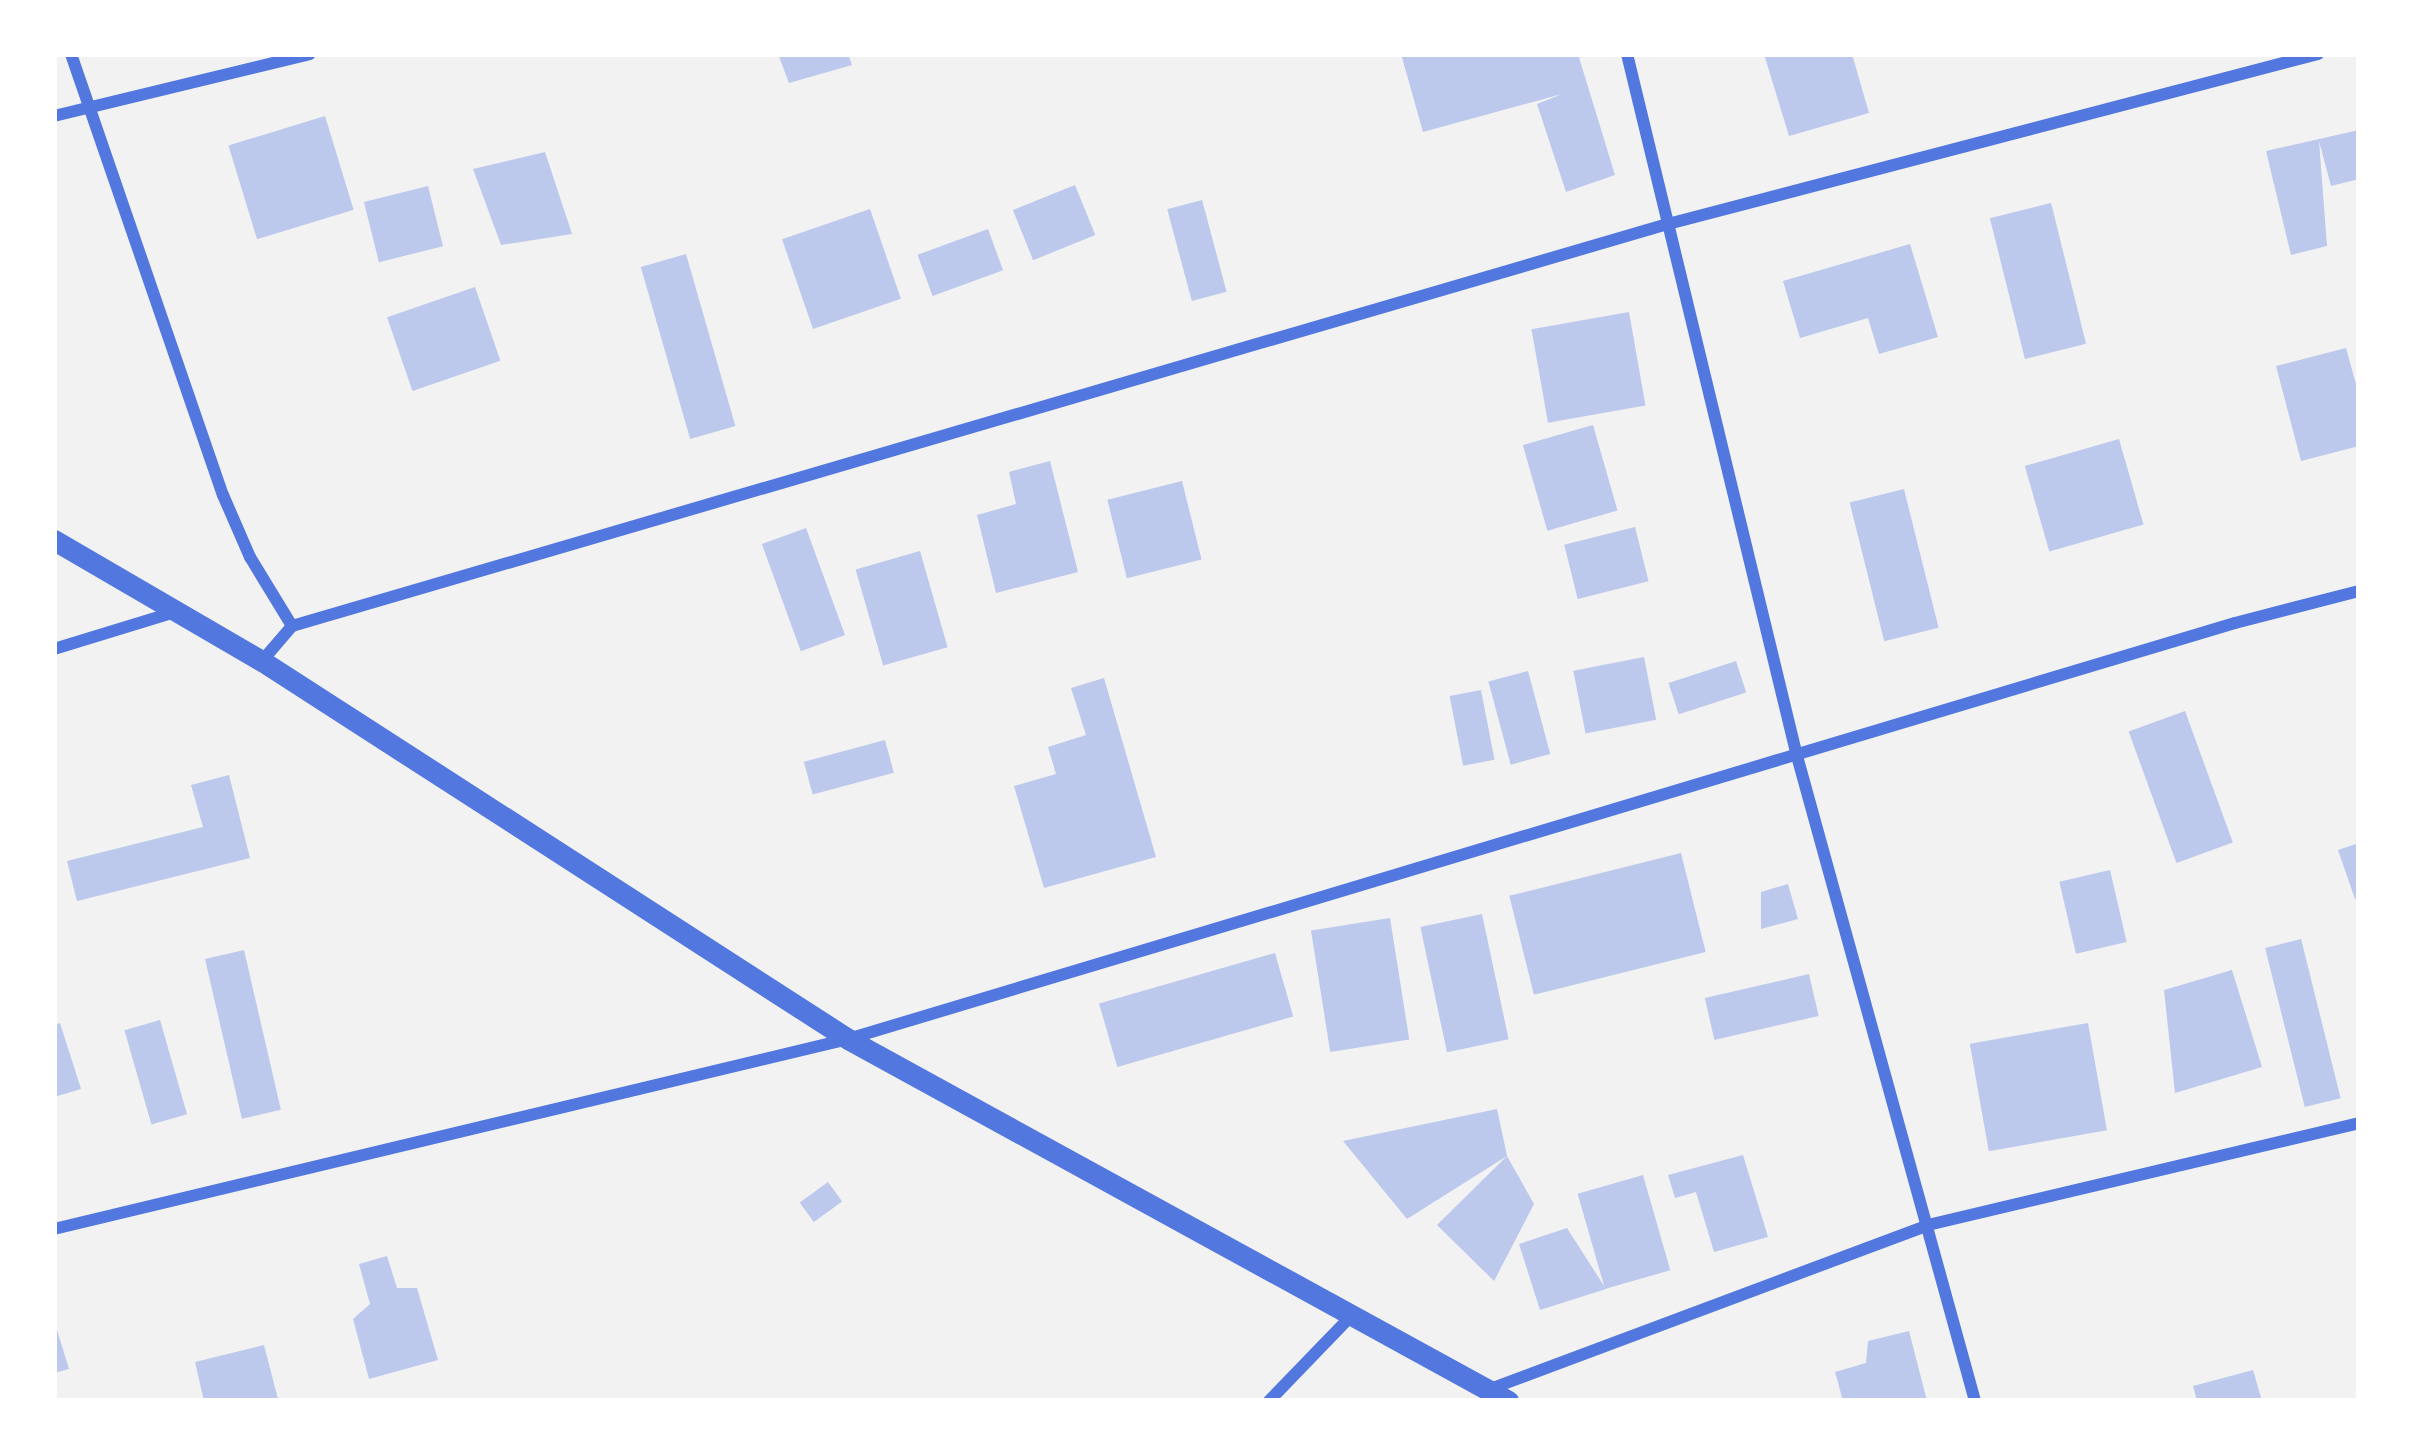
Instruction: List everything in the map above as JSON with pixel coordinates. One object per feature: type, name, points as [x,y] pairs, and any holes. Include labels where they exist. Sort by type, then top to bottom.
[{"type":"street","points":[[71,54],[223,495],[250,556],[292,626]]},
{"type":"street","points":[[54,116],[310,54]]},
{"type":"street","points":[[1627,54],[1797,756],[1975,1401]]},
{"type":"street","points":[[262,661],[292,626],[1668,224],[2318,54]]},
{"type":"street","points":[[54,540],[172,613],[262,661],[848,1039],[1498,1395],[1928,1225],[2359,1123]]},
{"type":"street","points":[[54,1229],[848,1039],[2359,591]]},
{"type":"street","points":[[54,649],[172,613]]},
{"type":"street","points":[[1269,1401],[1351,1316]]},
{"type":"building","points":[[778,54],[848,54],[852,65],[789,83]]},
{"type":"building","points":[[1401,54],[1578,54],[1615,175],[1566,192],[1537,104],[1562,94],[1423,132]]},
{"type":"building","points":[[1764,54],[1852,54],[1869,113],[1789,136]]},
{"type":"building","points":[[325,116],[354,210],[257,239],[228,146]]},
{"type":"building","points":[[2359,130],[2359,179],[2331,186],[2319,141],[2327,246],[2291,255],[2266,151]]},
{"type":"building","points":[[545,152],[572,234],[501,245],[473,169]]},
{"type":"building","points":[[1075,185],[1095,235],[1033,260],[1013,210]]},
{"type":"building","points":[[428,186],[443,246],[379,262],[364,202]]},
{"type":"building","points":[[1202,200],[1227,292],[1192,301],[1167,209]]},
{"type":"building","points":[[2051,203],[2086,344],[2025,359],[1990,218]]},
{"type":"building","points":[[870,209],[901,299],[813,329],[782,239]]},
{"type":"building","points":[[988,229],[1003,270],[933,296],[918,255]]},
{"type":"building","points":[[1910,244],[1938,337],[1879,354],[1868,318],[1800,338],[1783,281]]},
{"type":"building","points":[[686,254],[735,426],[690,439],[641,267]]},
{"type":"building","points":[[475,287],[500,361],[412,391],[387,317]]},
{"type":"building","points":[[1629,312],[1645,406],[1548,423],[1532,329]]},
{"type":"building","points":[[2346,348],[2359,395],[2359,446],[2301,461],[2276,366]]},
{"type":"building","points":[[1593,425],[1618,511],[1547,531],[1523,445]]},
{"type":"building","points":[[2119,439],[2144,525],[2049,552],[2025,466]]},
{"type":"building","points":[[1050,461],[1078,572],[996,593],[977,515],[1016,504],[1009,472]]},
{"type":"building","points":[[1182,481],[1202,560],[1127,578],[1107,500]]},
{"type":"building","points":[[1904,489],[1939,628],[1884,641],[1850,503]]},
{"type":"building","points":[[1635,527],[1649,581],[1578,599],[1564,545]]},
{"type":"building","points":[[806,528],[845,635],[801,651],[762,544]]},
{"type":"building","points":[[920,551],[948,647],[883,666],[856,569]]},
{"type":"building","points":[[1644,657],[1656,720],[1586,734],[1573,671]]},
{"type":"building","points":[[1736,661],[1746,692],[1679,714],[1668,683]]},
{"type":"building","points":[[1528,671],[1550,754],[1511,765],[1488,682]]},
{"type":"building","points":[[1104,678],[1156,857],[1044,888],[1014,786],[1056,774],[1048,747],[1086,735],[1071,688]]},
{"type":"building","points":[[1481,690],[1495,760],[1463,766],[1450,696]]},
{"type":"building","points":[[2185,711],[2233,843],[2177,863],[2129,732]]},
{"type":"building","points":[[885,740],[894,773],[813,795],[804,762]]},
{"type":"building","points":[[229,775],[250,858],[77,901],[67,861],[203,827],[191,785]]},
{"type":"building","points":[[2359,843],[2359,897],[2355,899],[2338,850]]},
{"type":"building","points":[[1681,853],[1706,952],[1534,995],[1509,896]]},
{"type":"building","points":[[2110,870],[2127,942],[2076,954],[2059,882]]},
{"type":"building","points":[[1788,884],[1798,919],[1761,929],[1761,892]]},
{"type":"building","points":[[1482,914],[1509,1039],[1447,1052],[1420,927]]},
{"type":"building","points":[[1390,918],[1409,1039],[1330,1052],[1311,931]]},
{"type":"building","points":[[2301,939],[2341,1098],[2305,1107],[2265,948]]},
{"type":"building","points":[[244,950],[281,1110],[242,1119],[205,959]]},
{"type":"building","points":[[1275,953],[1293,1016],[1117,1067],[1099,1003]]},
{"type":"building","points":[[2232,970],[2262,1067],[2175,1093],[2164,990]]},
{"type":"building","points":[[1809,974],[1819,1016],[1714,1040],[1705,998]]},
{"type":"building","points":[[160,1020],[187,1114],[151,1124],[124,1030]]},
{"type":"building","points":[[60,1023],[81,1089],[54,1097],[54,1025]]},
{"type":"building","points":[[2088,1023],[2107,1130],[1989,1151],[1970,1044]]},
{"type":"building","points":[[1497,1109],[1507,1156],[1407,1219],[1343,1141]]},
{"type":"building","points":[[1743,1155],[1768,1237],[1714,1252],[1696,1192],[1675,1198],[1668,1175]]},
{"type":"building","points":[[1507,1156],[1534,1204],[1494,1281],[1437,1225]]},
{"type":"building","points":[[1643,1175],[1670,1270],[1605,1289],[1578,1194]]},
{"type":"building","points":[[828,1182],[842,1201],[814,1222],[800,1203]]},
{"type":"building","points":[[1567,1228],[1606,1289],[1540,1310],[1519,1244]]},
{"type":"building","points":[[387,1256],[397,1288],[417,1288],[438,1360],[369,1379],[353,1319],[370,1304],[359,1264]]},
{"type":"building","points":[[54,1320],[69,1369],[54,1373]]},
{"type":"building","points":[[1909,1331],[1927,1401],[1843,1401],[1835,1372],[1866,1363],[1868,1341]]},
{"type":"building","points":[[264,1345],[278,1399],[204,1401],[195,1362]]},
{"type":"building","points":[[2253,1370],[2262,1401],[2197,1401],[2193,1386]]}]
